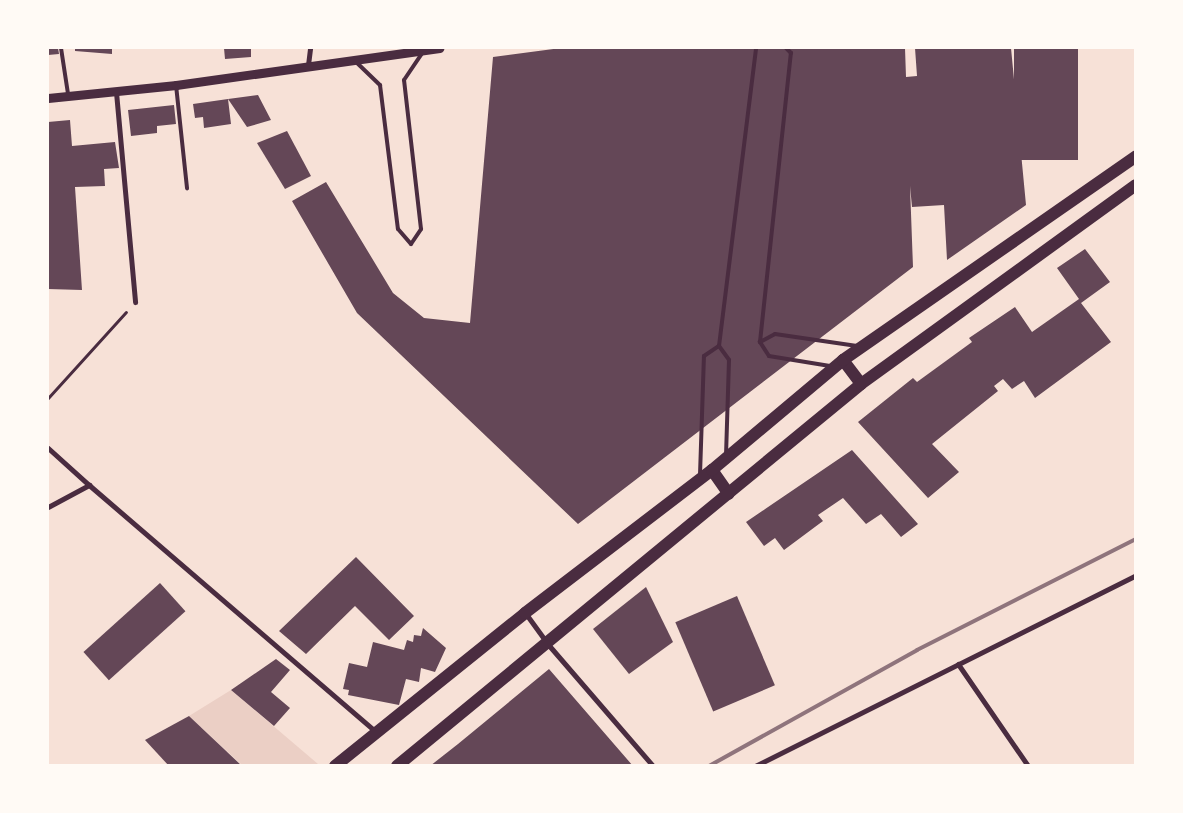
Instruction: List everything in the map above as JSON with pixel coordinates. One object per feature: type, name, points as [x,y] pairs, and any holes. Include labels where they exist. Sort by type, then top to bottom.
[{"type":"main road","points":[[335,766],[525,613],[726,459],[839,363],[1136,156]]},
{"type":"main road","points":[[397,766],[861,384],[1136,184]]},
{"type":"main road","points":[[839,363],[861,384]]},
{"type":"main road","points":[[712,470],[729,494]]},
{"type":"street","points":[[308,65],[310,48]]},
{"type":"street","points":[[48,98],[176,85],[439,48]]},
{"type":"street","points":[[116,92],[135,302]]},
{"type":"street","points":[[48,448],[375,732]]},
{"type":"street","points":[[48,506],[89,485]]},
{"type":"street","points":[[755,766],[1136,575]]},
{"type":"street","points":[[525,613],[546,642],[652,765]]},
{"type":"street","points":[[958,664],[1028,766]]},
{"type":"lane","points":[[61,48],[68,97]]},
{"type":"lane","points":[[726,459],[729,360],[719,346],[756,48]]},
{"type":"lane","points":[[786,48],[791,53],[760,342],[769,356],[839,363]]},
{"type":"lane","points":[[354,59],[380,85],[398,229],[411,244],[421,229],[404,80],[425,50]]},
{"type":"lane","points":[[176,85],[187,188]]},
{"type":"lane","points":[[760,342],[775,334],[862,347]]},
{"type":"lane","points":[[700,479],[704,356],[719,346]]},
{"type":"path","points":[[48,398],[135,302]]},
{"type":"shaded area","points":[[231,690],[318,764],[242,765],[189,716]]},
{"type":"building","points":[[48,48],[58,48],[59,54],[48,55]]},
{"type":"building","points":[[75,48],[112,48],[112,54],[75,51]]},
{"type":"building","points":[[224,48],[251,48],[251,57],[225,59]]},
{"type":"building","points":[[561,48],[905,48],[906,77],[917,76],[915,48],[1011,48],[1026,205],[947,260],[944,205],[912,207],[910,186],[913,267],[578,524],[357,313],[292,201],[326,182],[393,293],[424,318],[470,323],[493,57]]},
{"type":"building","points":[[1014,48],[1078,48],[1078,160],[1014,160]]},
{"type":"building","points":[[258,95],[271,120],[247,127],[228,99]]},
{"type":"building","points":[[228,99],[231,124],[204,128],[203,117],[195,118],[193,104]]},
{"type":"building","points":[[174,105],[176,124],[157,126],[157,133],[131,136],[128,110]]},
{"type":"building","points":[[70,120],[72,146],[115,142],[119,168],[104,169],[105,186],[75,187],[82,290],[48,289],[48,122]]},
{"type":"building","points":[[287,131],[311,176],[285,189],[257,143]]},
{"type":"building","points":[[1085,249],[1110,282],[1081,303],[1111,342],[1035,398],[1024,381],[1012,389],[1003,379],[994,386],[998,391],[932,444],[959,472],[928,498],[858,422],[913,378],[917,382],[972,342],[969,338],[1015,307],[1032,332],[1079,299],[1057,268]]},
{"type":"building","points":[[852,450],[918,524],[901,537],[881,514],[866,524],[843,498],[818,515],[823,521],[784,550],[775,538],[764,546],[746,522]]},
{"type":"building","points":[[356,557],[414,616],[389,640],[355,606],[306,654],[279,631]]},
{"type":"building","points":[[160,583],[185,611],[109,680],[83,652]]},
{"type":"building","points":[[646,587],[673,642],[629,674],[593,629]]},
{"type":"building","points":[[737,596],[775,685],[713,711],[675,622]]},
{"type":"building","points":[[423,628],[446,648],[435,672],[421,668],[419,682],[406,679],[399,705],[348,695],[349,690],[343,689],[349,663],[367,667],[373,642],[404,650],[407,640],[413,642],[414,635],[421,636]]},
{"type":"building","points":[[276,659],[290,670],[271,692],[290,708],[274,726],[231,690]]},
{"type":"building","points":[[549,669],[633,766],[430,766],[458,744]]},
{"type":"building","points":[[189,716],[242,766],[169,766],[145,740]]},
{"type":"railway","points":[[709,766],[917,650],[1136,539]]}]
